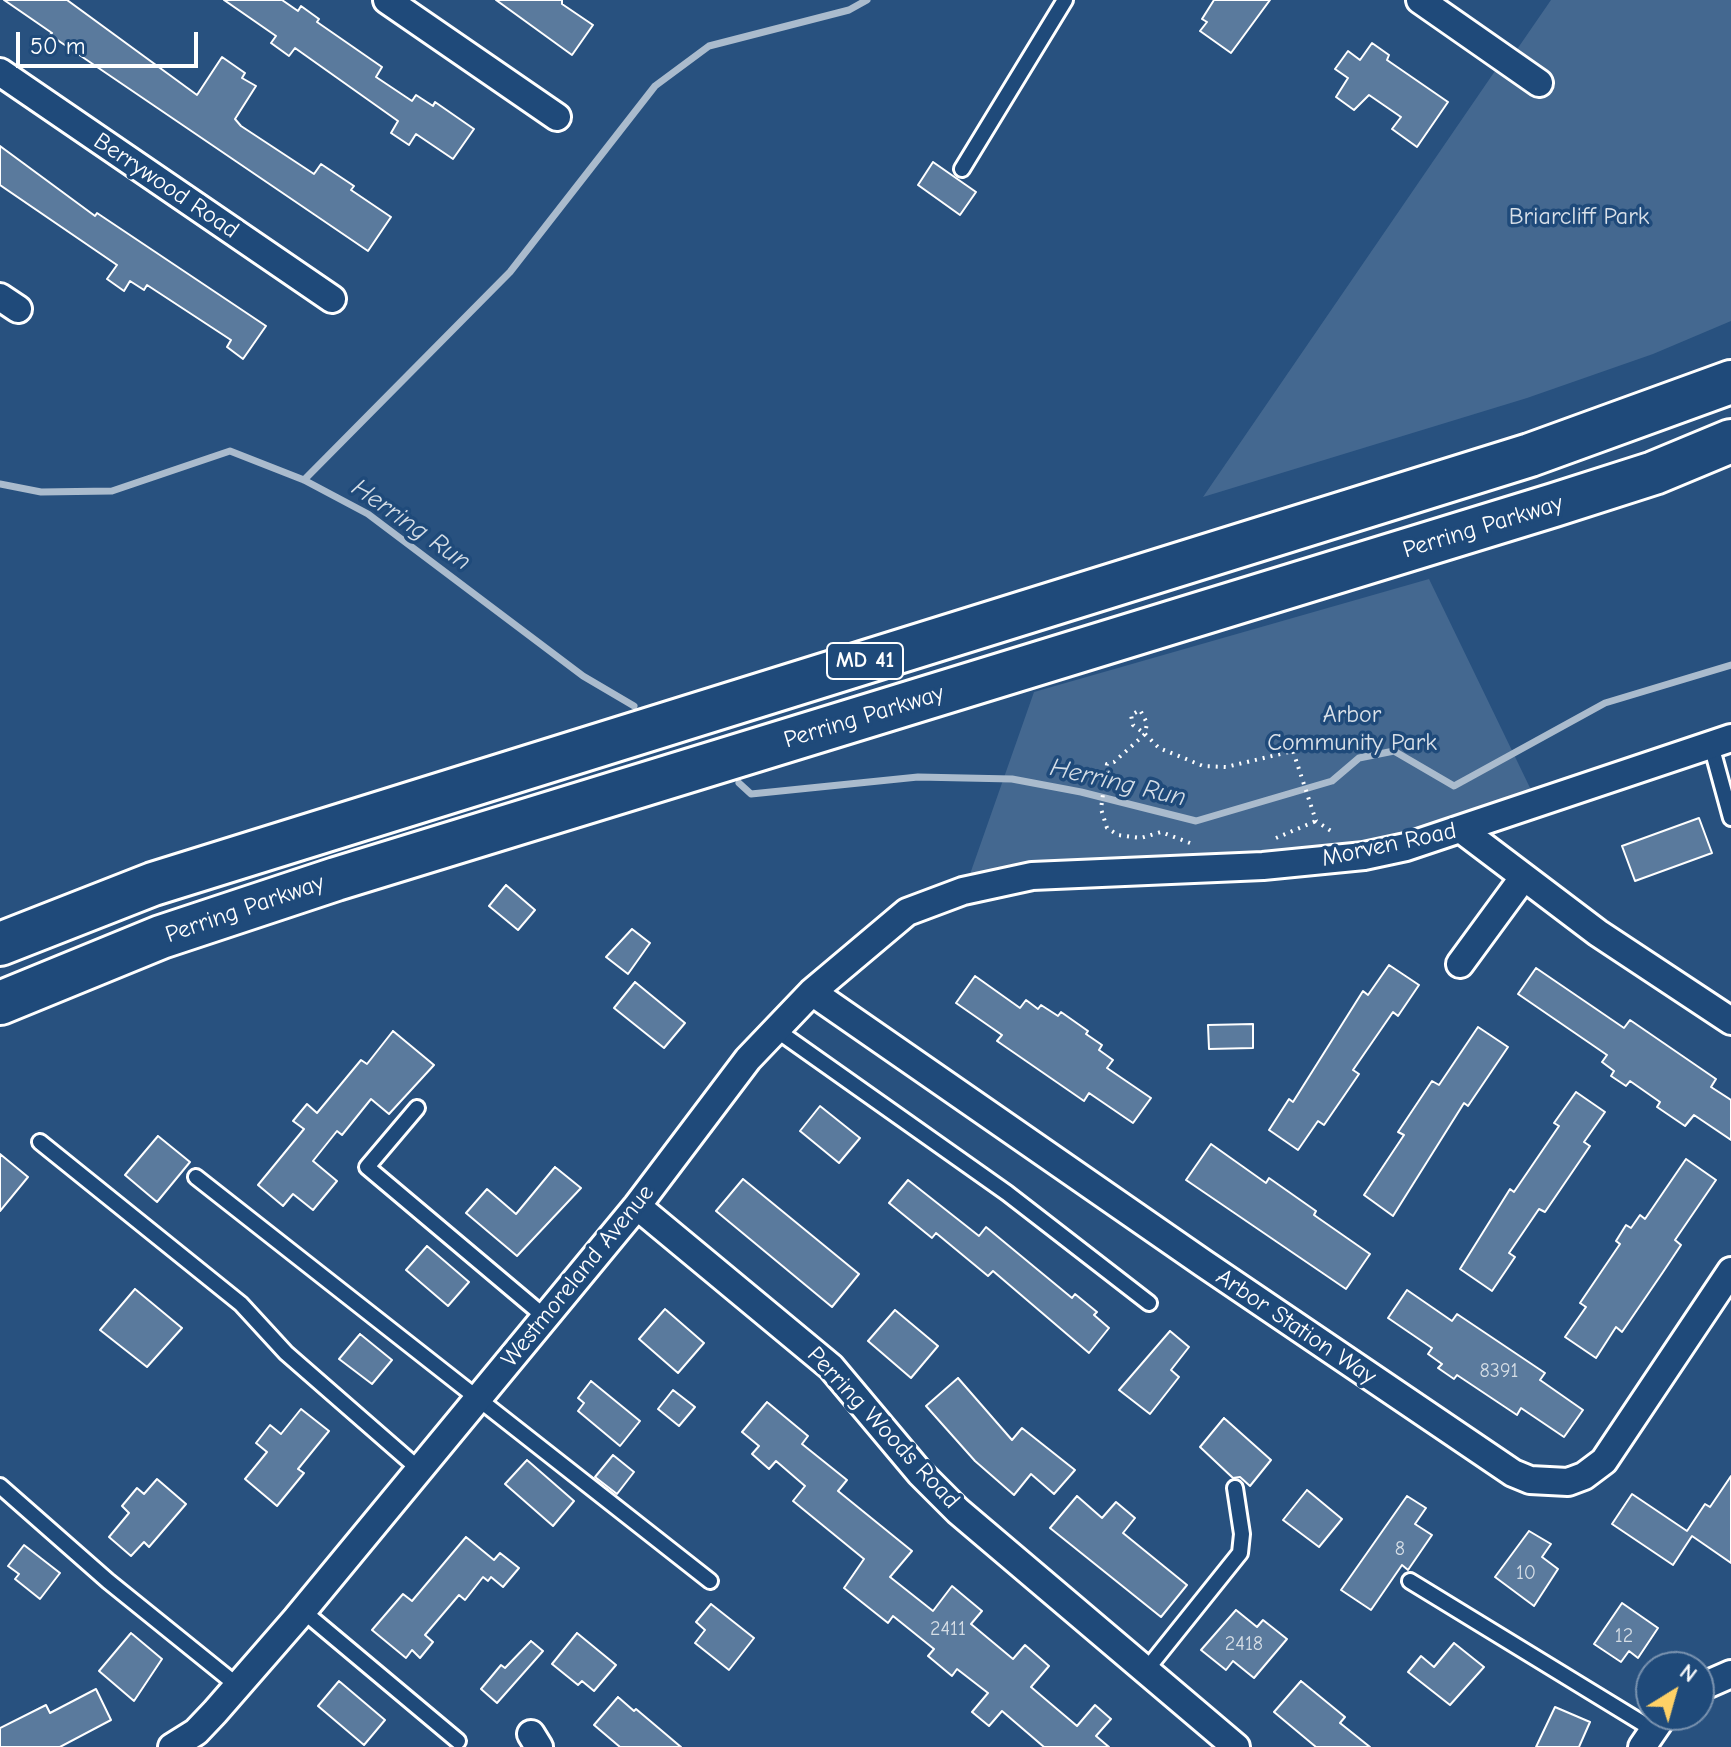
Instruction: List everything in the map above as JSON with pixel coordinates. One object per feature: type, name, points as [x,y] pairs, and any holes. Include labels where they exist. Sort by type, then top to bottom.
[{"type":"main road","name":"Perring Parkway","points":[[0,944],[153,884],[1530,455],[1731,382]]},
{"type":"main road","name":"Perring Parkway","points":[[0,1003],[161,937],[336,879],[1568,501],[1654,473],[1731,441]]},
{"type":"street","points":[[387,0],[557,117]]},
{"type":"street","points":[[1420,0],[1539,83]]},
{"type":"street","name":"Berrywood Road","points":[[0,72],[332,299]]},
{"type":"street","name":"Morven Road","points":[[1032,876],[1263,866],[1355,857],[1462,830],[1721,742]]},
{"type":"street","points":[[1462,830],[1598,933],[1731,1021]]},
{"type":"street","name":"Westmoreland Avenue","points":[[172,1747],[196,1732],[303,1611],[637,1206],[721,1093],[775,1029],[881,930],[907,912],[963,891],[1032,876]]},
{"type":"street","points":[[1460,964],[1523,878]]},
{"type":"street","name":"Arbor Station Way","points":[[812,992],[1151,1228],[1513,1473],[1530,1480],[1559,1484],[1584,1476],[1604,1461],[1731,1271]]},
{"type":"street","name":"Perring Woods Road","points":[[637,1206],[831,1367],[920,1473],[958,1511],[1236,1747]]},
{"type":"lane","points":[[962,169],[1065,0]]},
{"type":"lane","points":[[1721,742],[1731,818]]},
{"type":"lane","points":[[775,1029],[1007,1193],[1149,1303]]},
{"type":"lane","points":[[417,1108],[367,1167],[545,1317]]},
{"type":"lane","points":[[40,1142],[241,1304],[286,1353],[420,1470]]},
{"type":"lane","points":[[196,1177],[710,1581]]},
{"type":"lane","points":[[0,1486],[108,1581],[238,1686]]},
{"type":"lane","points":[[1147,1669],[1240,1553],[1242,1534],[1235,1488]]},
{"type":"lane","points":[[1410,1581],[1635,1719]]},
{"type":"lane","points":[[303,1611],[458,1741]]},
{"type":"path","points":[[1194,845],[1161,832],[1141,838],[1118,835],[1107,828],[1101,809],[1107,764],[1114,762],[1145,734],[1147,723],[1140,710],[1131,715],[1133,725],[1145,734],[1159,748],[1203,766],[1226,767],[1293,751],[1316,821],[1352,843],[1355,857]]},
{"type":"path","points":[[1273,839],[1316,821]]},
{"type":"green space","name":"Briarcliff Park","points":[[1551,0],[1731,0],[1731,321],[1653,354],[1527,398],[1203,497],[1495,71],[1500,74]]},
{"type":"green space","name":"Arbor Community Park","points":[[1429,579],[1533,794],[1378,852],[969,877],[1034,692]]},
{"type":"building","points":[[4,0],[67,0],[197,95],[222,57],[245,73],[242,78],[256,86],[235,119],[241,126],[314,174],[321,164],[354,186],[351,190],[391,217],[368,251],[50,35],[52,33]]},
{"type":"building","points":[[224,0],[282,0],[298,11],[301,6],[319,19],[317,22],[382,67],[376,77],[412,101],[416,95],[433,106],[435,102],[474,129],[453,159],[416,134],[409,145],[391,133],[398,121],[295,48],[289,56],[271,43],[276,36]]},
{"type":"building","points":[[496,0],[562,0],[562,4],[593,25],[572,55]]},
{"type":"building","points":[[1214,0],[1270,0],[1231,53],[1200,31],[1207,22],[1202,19]]},
{"type":"building","points":[[1372,43],[1389,55],[1387,60],[1448,102],[1417,147],[1392,129],[1401,117],[1369,95],[1354,110],[1336,97],[1348,78],[1335,69],[1348,51],[1360,60]]},
{"type":"building","points":[[0,146],[95,216],[97,213],[266,326],[243,359],[227,347],[231,340],[147,285],[144,290],[130,281],[124,291],[107,279],[117,265],[0,185]]},
{"type":"building","points":[[933,162],[976,192],[960,215],[918,185]]},
{"type":"building","points":[[1699,818],[1712,853],[1635,881],[1622,846]]},
{"type":"building","points":[[506,885],[535,910],[518,930],[489,906]]},
{"type":"building","points":[[632,929],[650,943],[628,974],[606,957]]},
{"type":"building","points":[[1389,965],[1419,985],[1398,1016],[1393,1012],[1353,1070],[1359,1074],[1324,1125],[1318,1121],[1298,1150],[1269,1130],[1289,1099],[1293,1102],[1363,991],[1368,995]]},
{"type":"building","points":[[1536,968],[1624,1028],[1630,1020],[1716,1079],[1711,1087],[1731,1100],[1731,1140],[1694,1115],[1685,1126],[1657,1107],[1660,1102],[1630,1081],[1626,1086],[1611,1076],[1614,1071],[1602,1062],[1607,1055],[1518,994]]},
{"type":"building","points":[[975,976],[1020,1008],[1026,1000],[1038,1009],[1041,1005],[1058,1016],[1061,1012],[1088,1031],[1086,1034],[1102,1045],[1099,1050],[1113,1060],[1107,1068],[1151,1098],[1133,1123],[1089,1093],[1084,1101],[997,1041],[1002,1035],[956,1003]]},
{"type":"building","points":[[635,982],[685,1023],[664,1048],[614,1008]]},
{"type":"building","points":[[1253,1024],[1253,1048],[1209,1049],[1208,1025]]},
{"type":"building","points":[[1478,1027],[1508,1047],[1468,1106],[1464,1103],[1393,1216],[1364,1195],[1404,1135],[1398,1132],[1432,1081],[1439,1085]]},
{"type":"building","points":[[393,1031],[434,1065],[389,1114],[371,1099],[342,1135],[337,1131],[313,1161],[337,1181],[313,1210],[293,1194],[283,1206],[258,1185],[304,1129],[293,1121],[307,1104],[317,1113],[361,1060],[367,1064]]},
{"type":"building","points":[[1576,1092],[1605,1112],[1584,1142],[1590,1146],[1545,1212],[1539,1209],[1509,1253],[1515,1257],[1492,1291],[1460,1269],[1510,1189],[1514,1192],[1559,1126],[1554,1123]]},
{"type":"building","points":[[820,1106],[860,1138],[839,1163],[800,1131]]},
{"type":"building","points":[[158,1136],[190,1162],[157,1202],[125,1175]]},
{"type":"building","points":[[1211,1144],[1266,1183],[1269,1178],[1316,1211],[1314,1215],[1370,1254],[1346,1289],[1186,1180]]},
{"type":"building","points":[[0,1154],[28,1177],[0,1211]]},
{"type":"building","points":[[1686,1159],[1716,1180],[1675,1240],[1681,1245],[1663,1272],[1622,1332],[1616,1327],[1596,1358],[1565,1337],[1586,1307],[1580,1303],[1620,1244],[1616,1241],[1626,1225],[1631,1228],[1640,1215],[1645,1219]]},
{"type":"building","points":[[555,1167],[581,1188],[517,1256],[466,1213],[487,1189],[516,1214]]},
{"type":"building","points":[[743,1179],[859,1274],[832,1307],[716,1211]]},
{"type":"building","points":[[908,1180],[979,1236],[986,1227],[1072,1298],[1075,1294],[1097,1312],[1094,1315],[1109,1328],[1089,1353],[993,1271],[988,1276],[936,1233],[932,1238],[889,1203]]},
{"type":"building","points":[[427,1246],[469,1282],[448,1306],[406,1270]]},
{"type":"building","points":[[135,1289],[182,1328],[147,1367],[100,1330]]},
{"type":"building","points":[[1407,1290],[1452,1321],[1457,1314],[1545,1373],[1540,1380],[1583,1410],[1564,1437],[1521,1408],[1517,1415],[1457,1375],[1454,1379],[1438,1368],[1442,1364],[1428,1354],[1432,1348],[1388,1318]]},
{"type":"building","points":[[665,1309],[704,1343],[678,1373],[639,1339]]},
{"type":"building","points":[[895,1310],[938,1346],[911,1378],[868,1341]]},
{"type":"building","points":[[1170,1331],[1189,1347],[1171,1370],[1179,1377],[1150,1414],[1119,1390]]},
{"type":"building","points":[[360,1334],[392,1360],[372,1384],[339,1359]]},
{"type":"building","points":[[958,1378],[1012,1440],[1022,1428],[1075,1470],[1054,1494],[1031,1474],[1014,1495],[975,1461],[926,1406]]},
{"type":"building","points":[[591,1381],[640,1421],[620,1446],[578,1411],[584,1403],[578,1398]]},
{"type":"building","points":[[673,1390],[695,1407],[679,1426],[658,1409]]},
{"type":"building","points":[[767,1402],[808,1436],[802,1444],[847,1480],[838,1491],[912,1551],[890,1577],[933,1611],[952,1586],[982,1611],[971,1624],[1013,1659],[1025,1645],[1049,1666],[1031,1687],[1077,1726],[1095,1705],[1111,1719],[1096,1736],[1109,1747],[1044,1747],[1002,1711],[989,1726],[972,1712],[988,1693],[957,1669],[952,1676],[928,1656],[934,1649],[893,1616],[888,1623],[844,1588],[864,1559],[793,1501],[805,1486],[776,1461],[769,1469],[752,1454],[759,1446],[742,1432]]},
{"type":"building","points":[[301,1409],[329,1431],[298,1469],[304,1473],[277,1506],[245,1479],[267,1452],[256,1443],[270,1425],[281,1434]]},
{"type":"building","points":[[1224,1418],[1271,1460],[1250,1486],[1240,1477],[1233,1478],[1200,1447]]},
{"type":"building","points":[[613,1455],[634,1472],[617,1494],[595,1477]]},
{"type":"building","points":[[527,1460],[574,1501],[553,1526],[505,1484]]},
{"type":"building","points":[[1731,1476],[1731,1563],[1692,1536],[1673,1565],[1612,1524],[1632,1494],[1687,1531],[1705,1504],[1710,1507]]},
{"type":"building","points":[[157,1479],[186,1504],[149,1547],[144,1542],[131,1556],[109,1537],[129,1513],[122,1506],[137,1488],[144,1494]]},
{"type":"building","points":[[1307,1490],[1342,1519],[1319,1547],[1283,1520]]},
{"type":"building","points":[[1077,1496],[1102,1518],[1116,1502],[1135,1518],[1123,1533],[1187,1585],[1161,1617],[1050,1528]]},
{"type":"building","points":[[1407,1496],[1426,1508],[1415,1524],[1432,1535],[1408,1570],[1402,1565],[1371,1610],[1341,1590]]},
{"type":"building","points":[[1529,1531],[1551,1544],[1542,1557],[1558,1569],[1534,1606],[1495,1577]]},
{"type":"building","points":[[466,1537],[494,1560],[500,1553],[519,1568],[503,1587],[491,1577],[488,1581],[483,1577],[465,1600],[459,1595],[425,1635],[433,1642],[420,1658],[412,1650],[406,1658],[372,1630],[403,1594],[412,1601]]},
{"type":"building","points":[[24,1545],[60,1573],[40,1599],[15,1579],[19,1574],[8,1566]]},
{"type":"building","points":[[1622,1603],[1658,1628],[1643,1651],[1635,1651],[1635,1656],[1629,1651],[1621,1662],[1594,1644]]},
{"type":"building","points":[[711,1604],[754,1638],[729,1670],[695,1643],[705,1630],[696,1622]]},
{"type":"building","points":[[1236,1610],[1257,1627],[1263,1620],[1287,1639],[1254,1678],[1233,1661],[1226,1670],[1201,1650]]},
{"type":"building","points":[[131,1633],[162,1659],[134,1701],[99,1671]]},
{"type":"building","points":[[577,1633],[616,1665],[594,1691],[582,1681],[578,1685],[552,1664]]},
{"type":"building","points":[[531,1641],[543,1651],[497,1703],[481,1689],[501,1665],[505,1668]]},
{"type":"building","points":[[1454,1643],[1484,1667],[1450,1705],[1408,1672],[1421,1656],[1434,1667]]},
{"type":"building","points":[[339,1681],[385,1720],[364,1745],[318,1706]]},
{"type":"building","points":[[1301,1681],[1345,1717],[1340,1723],[1370,1747],[1316,1747],[1274,1712]]},
{"type":"building","points":[[96,1689],[111,1720],[60,1747],[0,1747],[0,1728],[46,1705],[50,1713]]},
{"type":"building","points":[[618,1697],[681,1747],[620,1747],[594,1725]]},
{"type":"building","points":[[1555,1707],[1590,1722],[1579,1747],[1536,1747]]},
{"type":"waterway","points":[[304,480],[510,272],[655,86],[709,46],[849,10],[867,0]]},
{"type":"waterway","name":"Herring Run","points":[[0,484],[41,492],[112,491],[230,451],[304,480],[368,514],[583,676],[634,706]]},
{"type":"waterway","name":"Herring Run","points":[[739,783],[751,794],[918,777],[1012,779],[1081,792],[1196,821],[1332,781],[1359,758],[1394,751],[1454,786],[1605,703],[1731,665]]}]
